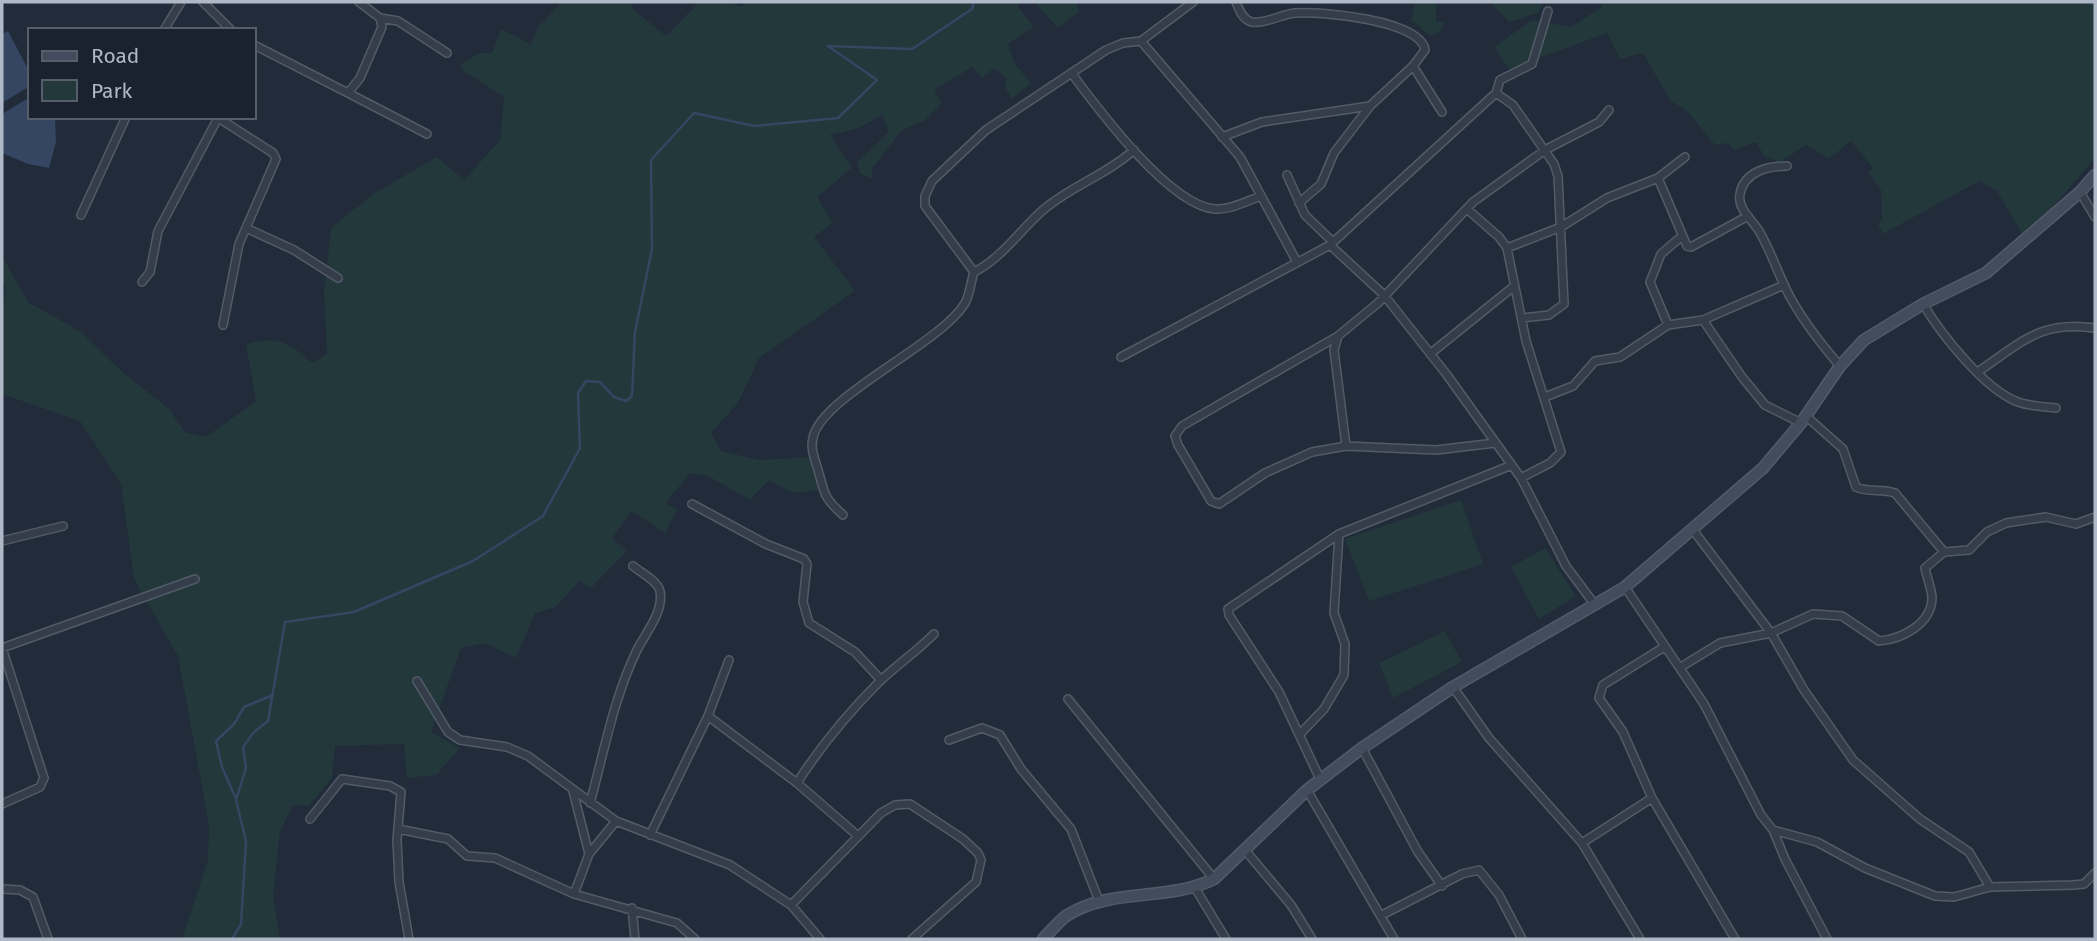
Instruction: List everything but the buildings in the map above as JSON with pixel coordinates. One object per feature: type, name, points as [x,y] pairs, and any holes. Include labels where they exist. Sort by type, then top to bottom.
[{"type":"street","points":[[165,28],[181,2]]},
{"type":"street","points":[[203,2],[228,28]]},
{"type":"street","points":[[211,2],[211,11]]},
{"type":"street","points":[[359,2],[380,18],[398,21],[447,53]]},
{"type":"street","points":[[974,272],[925,206],[925,195],[932,181],[986,130],[1106,50],[1123,43],[1141,41],[1194,2]]},
{"type":"street","points":[[1236,2],[1244,18],[1253,22],[1296,13],[1400,26],[1424,44],[1424,50],[1413,66],[1370,106],[1334,153],[1321,184],[1298,203]]},
{"type":"street","points":[[1121,357],[1332,244],[1496,93],[1500,80],[1532,64],[1548,11]]},
{"type":"street","points":[[348,93],[356,85],[380,35],[383,27],[380,18]]},
{"type":"street","points":[[1141,41],[1240,157],[1297,262]]},
{"type":"street","points":[[256,46],[427,134]]},
{"type":"street","points":[[1413,66],[1441,112]]},
{"type":"street","points":[[1072,74],[1134,150],[1171,187],[1212,209],[1224,208],[1261,195]]},
{"type":"street","points":[[1496,93],[1513,105],[1545,150],[1558,176],[1564,304],[1549,315],[1522,318]]},
{"type":"street","points":[[1222,137],[1262,122],[1370,106]]},
{"type":"street","points":[[1495,443],[1436,450],[1346,446],[1312,452],[1265,473],[1219,505],[1204,492],[1175,436],[1182,426],[1338,336],[1384,295],[1480,196],[1545,150],[1599,122],[1609,110]]},
{"type":"street","points":[[81,215],[125,119]]},
{"type":"street","points":[[142,282],[150,272],[158,231],[216,119]]},
{"type":"street","points":[[220,119],[276,156],[275,167],[239,244],[223,325]]},
{"type":"street","points":[[843,515],[826,500],[821,489],[812,452],[813,437],[818,426],[869,380],[951,319],[965,302],[974,272],[991,261],[1043,210],[1063,195],[1111,169],[1134,150]]},
{"type":"street","points":[[1507,248],[1561,227],[1607,198],[1658,178],[1685,157]]},
{"type":"street","points":[[1787,166],[1764,168],[1742,188],[1739,195],[1802,318],[1840,366]]},
{"type":"street","points":[[1287,175],[1298,203],[1316,229],[1384,295],[1512,465],[1566,566],[1595,605]]},
{"type":"street","points":[[1043,939],[1066,916],[1099,901],[1195,888],[1214,878],[1307,790],[1362,748],[1453,687],[1625,587],[1763,468],[1804,419],[1840,366],[1864,340],[1923,304],[1986,273],[2080,192],[2095,175]]},
{"type":"street","points":[[1658,178],[1687,246],[1691,247],[1748,216]]},
{"type":"street","points":[[2080,192],[2095,217]]},
{"type":"street","points":[[1467,209],[1499,237],[1507,248],[1513,287],[1561,452],[1550,463],[1521,478]]},
{"type":"street","points":[[246,228],[295,250],[338,278]]},
{"type":"street","points":[[1668,326],[1650,282],[1661,254],[1682,236]]},
{"type":"street","points":[[1545,397],[1573,386],[1595,360],[1620,357],[1668,326],[1703,320],[1784,285]]},
{"type":"street","points":[[1430,354],[1513,287]]},
{"type":"street","points":[[1923,304],[1940,333],[2002,394],[2019,403],[2056,408]]},
{"type":"street","points":[[1703,320],[1765,405],[1804,419],[1843,449],[1856,487],[1862,490],[1884,489],[1895,493],[1944,552]]},
{"type":"street","points":[[1979,371],[2025,340],[2058,325],[2095,328]]},
{"type":"street","points":[[1338,336],[1334,350],[1346,446]]},
{"type":"street","points":[[1321,779],[1279,692],[1229,615],[1228,609],[1339,534],[1512,465]]},
{"type":"street","points":[[692,504],[766,544],[804,559],[807,564],[803,602],[809,623],[855,652],[881,680]]},
{"type":"street","points":[[1681,667],[1720,643],[1771,634],[1802,617],[1835,613],[1879,641],[1892,640],[1909,632],[1922,621],[1932,599],[1925,569],[1944,552],[1969,550],[1987,532],[2006,523],[2046,517],[2076,524],[2095,517]]},
{"type":"street","points":[[2,541],[63,526]]},
{"type":"street","points":[[1693,530],[1771,634],[1804,690],[1853,760],[1920,819],[1969,852],[1990,887]]},
{"type":"street","points":[[1299,735],[1324,709],[1344,675],[1345,644],[1334,613],[1339,534]]},
{"type":"street","points":[[590,803],[623,684],[637,649],[653,623],[660,593],[659,586],[633,566]]},
{"type":"street","points":[[2,804],[40,787],[44,778],[2,648],[195,579]]},
{"type":"street","points":[[1625,587],[1704,704],[1761,815],[1773,830],[1784,859],[1827,939]]},
{"type":"street","points":[[797,783],[836,730],[881,680],[908,660],[934,634]]},
{"type":"street","points":[[1664,646],[1603,685],[1599,692],[1604,708],[1623,732],[1652,797],[1735,939]]},
{"type":"street","points":[[650,835],[708,716],[729,660]]},
{"type":"street","points":[[417,681],[448,732],[460,740],[507,747],[528,756],[616,821],[730,865],[791,905],[820,939]]},
{"type":"street","points":[[1453,687],[1489,737],[1582,843],[1640,939]]},
{"type":"street","points":[[1068,699],[1214,878]]},
{"type":"street","points":[[708,716],[797,783],[858,836]]},
{"type":"street","points":[[949,740],[982,728],[1000,735],[1021,769],[1071,829],[1099,901]]},
{"type":"street","points":[[1362,748],[1418,852],[1441,886]]},
{"type":"street","points":[[310,819],[335,785],[348,778],[390,786],[401,792],[398,829],[399,882],[410,939]]},
{"type":"street","points":[[1307,790],[1394,939]]},
{"type":"street","points":[[573,791],[589,854]]},
{"type":"street","points":[[1582,843],[1652,797]]},
{"type":"street","points":[[791,905],[888,808],[910,804],[978,853],[981,860],[976,882],[912,939]]},
{"type":"street","points":[[574,894],[589,854],[616,821]]},
{"type":"street","points":[[398,829],[448,839],[467,856],[495,858],[574,894],[632,908],[677,923],[695,939]]},
{"type":"street","points":[[1773,830],[1817,842],[1865,868],[1935,896],[1954,897],[1990,887],[2084,884],[2095,873]]},
{"type":"street","points":[[1245,849],[1291,905],[1312,939]]},
{"type":"street","points":[[1382,915],[1462,874],[1479,870],[1499,895],[1522,939]]},
{"type":"street","points":[[1195,888],[1226,939]]},
{"type":"street","points":[[2,889],[20,890],[33,897],[48,939]]},
{"type":"street","points":[[632,908],[635,939]]},
{"type":"green space","points":[[562,2],[630,2],[633,9],[666,36],[699,2],[729,2],[741,7],[746,2],[1022,2],[1018,7],[1034,27],[1008,44],[1015,64],[1031,83],[1012,99],[1005,87],[1007,79],[994,68],[982,78],[972,67],[934,90],[942,103],[924,121],[902,130],[872,168],[872,178],[860,174],[857,162],[889,132],[882,115],[859,128],[830,135],[852,168],[817,197],[833,223],[814,237],[855,291],[759,358],[738,403],[711,433],[721,451],[759,460],[810,457],[818,490],[793,493],[769,480],[750,500],[708,476],[690,473],[666,503],[677,510],[665,533],[632,511],[612,538],[627,551],[591,588],[579,581],[556,607],[535,613],[516,658],[484,643],[461,648],[431,732],[460,748],[436,775],[407,778],[404,744],[335,746],[332,778],[309,806],[293,805],[280,831],[273,895],[280,939],[182,939],[208,860],[209,825],[178,656],[134,579],[121,484],[80,421],[2,394],[2,308],[6,289],[2,282],[2,256],[28,302],[81,332],[120,370],[169,409],[185,432],[206,437],[256,401],[246,344],[266,340],[282,342],[312,363],[327,354],[324,291],[331,228],[373,194],[437,157],[464,180],[500,140],[504,97],[464,71],[461,64],[479,53],[492,53],[501,29],[530,44],[539,26]]},
{"type":"green space","points":[[1034,2],[1075,2],[1080,11],[1058,28]]},
{"type":"green space","points":[[1415,2],[1436,2],[1436,21],[1445,22],[1439,32],[1430,36],[1411,20]]},
{"type":"green space","points":[[1490,2],[1544,2],[1538,13],[1509,22]]},
{"type":"green space","points":[[1599,2],[2095,2],[2095,158],[2050,210],[2022,234],[1997,191],[1979,181],[1883,234],[1878,224],[1882,219],[1881,190],[1868,173],[1873,168],[1851,141],[1829,159],[1806,145],[1780,162],[1764,156],[1756,142],[1734,150],[1728,143],[1715,145],[1688,112],[1670,100],[1643,53],[1620,59],[1607,33],[1509,69],[1494,47],[1532,20],[1571,27],[1602,7]]},
{"type":"green space","points":[[1461,500],[1483,564],[1369,601],[1345,539]]},
{"type":"green space","points":[[1545,548],[1576,596],[1539,619],[1511,567]]},
{"type":"green space","points":[[1445,631],[1462,662],[1393,698],[1379,663]]},
{"type":"water","points":[[8,31],[28,69],[28,87],[2,103],[2,34]]},
{"type":"water","points":[[28,98],[28,119],[55,119],[56,142],[49,168],[28,164],[2,153],[2,114]]},
{"type":"waterway","points":[[232,939],[241,924],[246,841],[236,800],[246,768],[243,747],[254,732],[268,721],[285,622],[354,612],[473,561],[543,516],[580,448],[578,393],[586,381],[600,382],[614,397],[626,401],[632,396],[635,332],[652,249],[651,160],[694,113],[754,126],[838,118],[877,80],[828,46],[912,49],[972,9],[974,2]]},
{"type":"waterway","points":[[236,799],[222,767],[216,741],[234,724],[244,707],[273,695]]}]
